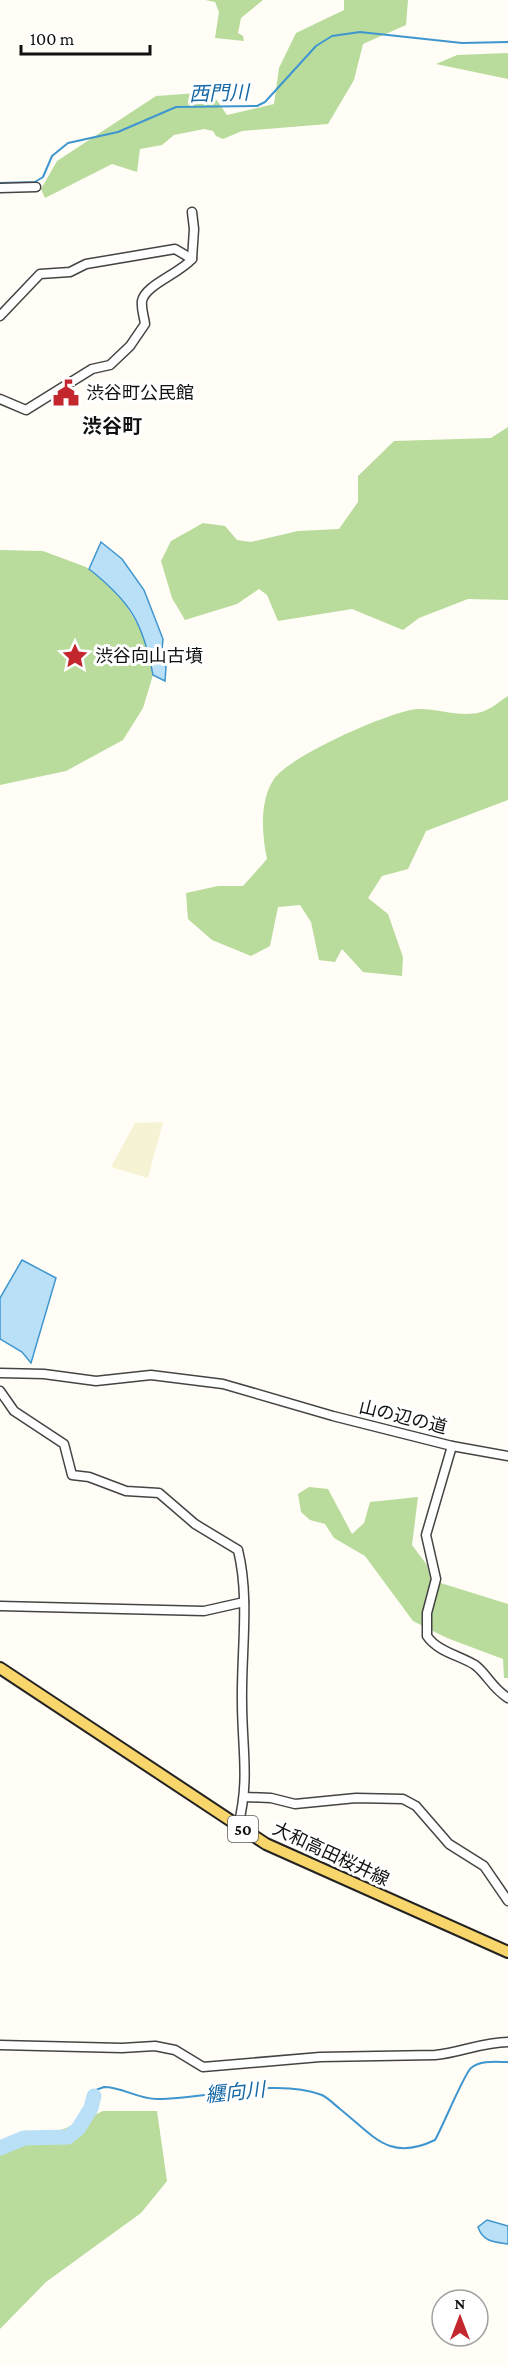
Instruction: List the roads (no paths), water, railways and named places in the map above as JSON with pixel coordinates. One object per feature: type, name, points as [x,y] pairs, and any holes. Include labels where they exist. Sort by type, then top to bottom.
[{"type":"main road","name":"大和高田桜井線","points":[[0,1668],[266,1844],[508,1952]]},
{"type":"street","points":[[0,188],[36,188]]},
{"type":"street","points":[[0,399],[26,410],[92,369],[110,365],[117,359],[138,337],[145,324],[142,303],[144,293],[149,287],[180,272],[192,259],[194,229],[192,212]]},
{"type":"street","points":[[0,316],[40,273],[70,272],[86,264],[175,249],[192,259]]},
{"type":"street","name":"山の辺の道","points":[[0,1373],[52,1375],[96,1381],[140,1375],[224,1384],[333,1416],[452,1446],[426,1535],[436,1579],[427,1613],[427,1636],[436,1646],[477,1666],[496,1690],[508,1698]]},
{"type":"street","points":[[0,1391],[14,1411],[64,1444],[72,1475],[89,1477],[126,1491],[159,1492],[195,1524],[238,1550],[244,1602],[242,1703],[245,1797],[237,1826]]},
{"type":"street","points":[[452,1446],[508,1456]]},
{"type":"street","points":[[0,1606],[204,1611],[244,1602]]},
{"type":"street","points":[[245,1797],[271,1798],[295,1804],[356,1798],[403,1799],[416,1806],[449,1844],[484,1866],[508,1901]]},
{"type":"street","points":[[0,2045],[122,2048],[155,2046],[175,2050],[203,2067],[320,2057],[435,2055],[452,2053],[485,2043],[508,2042]]},
{"type":"water","points":[[101,542],[122,559],[144,590],[163,639],[161,659],[166,667],[165,681],[153,675],[145,641],[125,603],[89,569]]},
{"type":"water","points":[[22,1260],[56,1278],[31,1363],[22,1352],[0,1339],[0,1298]]},
{"type":"water","points":[[487,2220],[508,2226],[508,2244],[498,2243],[483,2236],[478,2227]]},
{"type":"waterway","name":"西門川","points":[[0,183],[35,182],[43,177],[52,156],[68,143],[118,132],[176,107],[257,106],[265,102],[316,46],[332,36],[360,32],[462,43],[508,42]]},
{"type":"waterway","name":"纒向川","points":[[94,2096],[96,2090],[104,2087],[157,2099],[263,2088],[304,2090],[322,2095],[383,2143],[406,2148],[435,2140],[471,2068],[484,2063],[508,2062]]},
{"type":"waterway","name":"纒向川","points":[[0,2148],[24,2138],[68,2137],[78,2129],[91,2108],[94,2096]]},
{"type":"place","name":"渋谷町公民館","points":[[66,393]]},
{"type":"place","name":"渋谷向山古墳","points":[[75,656]]},
{"type":"district","name":"渋谷町","points":[[112,426]]}]
